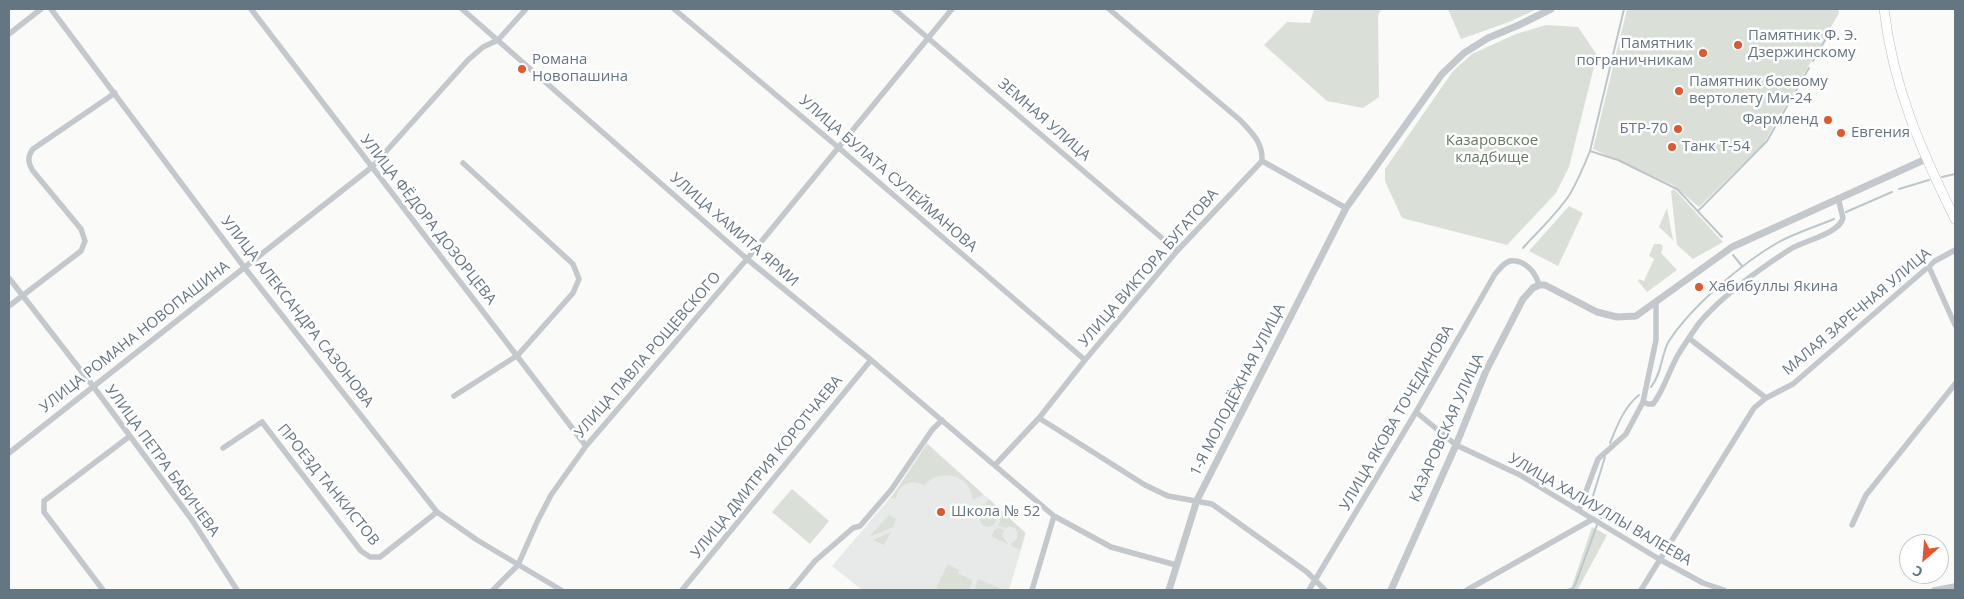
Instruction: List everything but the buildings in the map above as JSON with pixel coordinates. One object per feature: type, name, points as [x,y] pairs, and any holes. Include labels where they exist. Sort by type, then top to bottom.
[{"type":"main road","points":[[1884,9],[1891,58],[1900,92],[1926,160],[1955,219]]},
{"type":"street","points":[[9,34],[41,9]]},
{"type":"street","name":"УЛИЦА АЛЕКСАНДРА САЗОНОВА","points":[[51,9],[244,266],[437,512],[462,531],[561,590]]},
{"type":"street","name":"УЛИЦА ФЁДОРА ДОЗОРЦЕВА","points":[[251,9],[586,446]]},
{"type":"street","name":"УЛИЦА ХАМИТА ЯРМИ","points":[[462,9],[747,259],[871,360],[1054,516],[1111,547],[1176,566]]},
{"type":"street","name":"УЛИЦА РОМАНА НОВОПАШИНА","points":[[9,453],[372,167],[468,60],[483,47],[498,40],[526,9]]},
{"type":"street","name":"УЛИЦА БУЛАТА СУЛЕЙМАНОВА","points":[[674,9],[1085,360]]},
{"type":"street","name":"ЗЕМНАЯ УЛИЦА","points":[[894,9],[1177,251]]},
{"type":"street","name":"УЛИЦА ПАВЛА РОЩЕВСКОГО","points":[[493,590],[518,565],[536,522],[551,495],[586,446],[747,259],[952,9]]},
{"type":"street","points":[[1109,9],[1240,120],[1256,137],[1263,151],[1262,161],[1346,208]]},
{"type":"street","name":"1-Я МОЛОДЁЖНАЯ УЛИЦА","points":[[1169,590],[1197,500],[1346,208],[1442,74],[1464,53],[1488,38],[1551,9]]},
{"type":"street","points":[[9,306],[81,251],[84,242],[81,229],[32,171],[29,160],[30,153],[33,149],[115,94]]},
{"type":"street","points":[[1539,285],[1553,289],[1597,312],[1617,318],[1636,316],[1732,248],[1838,198],[1926,160]]},
{"type":"street","name":"УЛИЦА ВИКТОРА БУГАТОВА","points":[[995,465],[1039,418],[1177,251],[1262,161]]},
{"type":"street","points":[[454,396],[518,355],[573,293],[580,279],[574,264],[463,163]]},
{"type":"street","points":[[1643,402],[1652,404],[1656,399],[1662,390],[1670,367],[1700,323],[1715,307],[1763,267],[1791,248],[1838,226],[1842,218],[1838,198]]},
{"type":"street","name":"МАЛАЯ ЗАРЕЧНАЯ УЛИЦА","points":[[1642,590],[1659,559],[1754,408],[1766,398],[1793,384],[1929,267],[1955,250]]},
{"type":"street","name":"УЛИЦА ЯКОВА ТОЧЕДИНОВА","points":[[1309,590],[1416,412],[1495,274],[1503,265],[1509,262],[1519,263],[1529,268],[1537,276],[1539,285]]},
{"type":"street","points":[[1929,267],[1955,325]]},
{"type":"street","name":"УЛИЦА ПЕТРА БАБИЧЕВА","points":[[9,278],[93,386],[192,520],[237,590]]},
{"type":"street","name":"КАЗАРОВСКАЯ УЛИЦА","points":[[1391,590],[1456,445],[1486,370],[1524,299],[1533,288],[1539,285]]},
{"type":"street","points":[[1579,510],[1598,459],[1626,434],[1643,402],[1656,340],[1656,302]]},
{"type":"street","points":[[1690,339],[1766,398]]},
{"type":"street","name":"УЛИЦА ДМИТРИЯ КОРОТЧАЕВА","points":[[682,590],[871,360]]},
{"type":"street","points":[[1852,525],[1866,495],[1955,384]]},
{"type":"street","name":"УЛИЦА ХАЛИУЛЛЫ ВАЛЕЕВА","points":[[1416,412],[1456,445],[1520,475],[1703,584],[1724,590]]},
{"type":"street","points":[[1039,418],[1145,485],[1168,496],[1187,501],[1197,500],[1212,504],[1316,580],[1324,590]]},
{"type":"street","points":[[791,590],[815,562],[853,528],[860,526],[891,490],[932,430],[942,420]]},
{"type":"street","name":"ПРОЕЗД ТАНКИСТОВ","points":[[223,448],[262,422],[362,551],[370,557],[380,557],[437,512]]},
{"type":"street","points":[[103,590],[44,512],[44,501],[130,436]]},
{"type":"street","points":[[1032,590],[1054,516]]},
{"type":"street","points":[[1467,590],[1593,519]]},
{"type":"street","points":[[1934,590],[1955,586]]},
{"type":"shaded area","name":"Школа № 52","points":[[927,443],[1026,533],[1009,590],[862,590],[832,566],[895,492]]},
{"type":"green space","points":[[1314,9],[1381,9],[1378,16],[1379,97],[1363,108],[1327,101],[1264,45],[1287,22],[1310,23]]},
{"type":"green space","points":[[1448,9],[1537,9],[1509,22],[1461,39]]},
{"type":"green space","points":[[1627,9],[1838,9],[1839,13],[1764,143],[1699,207],[1673,185],[1593,149]]},
{"type":"green space","name":"Казаровское кладбище","points":[[1546,25],[1578,27],[1597,55],[1569,167],[1556,193],[1507,245],[1402,218],[1385,181],[1385,169],[1453,71],[1472,54],[1516,34]]},
{"type":"green space","points":[[1674,189],[1723,242],[1693,259],[1677,245],[1671,191]]},
{"type":"green space","points":[[1569,206],[1583,213],[1558,266],[1529,251]]},
{"type":"green space","points":[[1667,208],[1673,240],[1659,227]]},
{"type":"green space","points":[[1654,244],[1663,246],[1661,253],[1677,270],[1647,292],[1638,281],[1639,279],[1644,281],[1654,259],[1649,256]]},
{"type":"green space","points":[[927,444],[983,494],[973,499],[971,491],[961,479],[946,475],[931,479],[924,485],[915,482],[906,484],[900,489],[896,498],[891,498]]},
{"type":"green space","points":[[792,489],[829,521],[810,544],[772,512]]},
{"type":"green space","points":[[989,499],[1025,533],[1020,550],[1012,546],[1011,543],[1018,536],[1016,529],[1010,526],[1006,528],[998,526],[1000,514],[993,508],[987,507],[985,504]]},
{"type":"green space","points":[[985,511],[991,511],[996,516],[994,525],[985,527],[980,522],[980,516]]},
{"type":"green space","points":[[889,515],[896,519],[893,527],[869,537]]},
{"type":"green space","points":[[1592,527],[1607,535],[1578,589],[1573,590],[1572,586]]},
{"type":"green space","points":[[995,529],[1004,530],[1002,536],[1008,544],[991,536]]},
{"type":"green space","points":[[891,532],[884,545],[873,540]]},
{"type":"green space","points":[[949,565],[959,570],[958,573],[972,580],[969,590],[943,590],[936,588]]},
{"type":"green space","points":[[978,579],[1004,590],[975,590]]},
{"type":"waterway","points":[[1624,9],[1590,151],[1618,160],[1677,189],[1722,237]]},
{"type":"waterway","points":[[1813,61],[1828,35]]},
{"type":"waterway","points":[[1698,211],[1767,141],[1809,68]]},
{"type":"waterway","points":[[1523,248],[1554,215],[1570,194],[1590,151]]},
{"type":"waterway","points":[[1942,177],[1955,174]]},
{"type":"waterway","points":[[1899,189],[1929,180]]},
{"type":"waterway","points":[[1846,212],[1892,192]]},
{"type":"waterway","points":[[1651,387],[1655,382],[1669,341],[1690,314],[1718,287],[1748,262],[1777,243],[1834,219]]},
{"type":"waterway","points":[[1733,255],[1742,266]]},
{"type":"waterway","points":[[1610,443],[1625,411],[1639,395]]},
{"type":"waterway","points":[[1601,518],[1592,506],[1593,496],[1605,457]]},
{"type":"waterway","points":[[1567,590],[1575,585],[1597,525]]},
{"type":"place","name":"Памятник Ф. Э. Дзержинскому","points":[[1738,45]]},
{"type":"place","name":"Памятник пограничникам","points":[[1703,53]]},
{"type":"place","name":"Романа Новопашина","points":[[522,69]]},
{"type":"place","name":"Памятник боевому вертолету Ми-24","points":[[1679,91]]},
{"type":"place","name":"Фармленд","points":[[1828,120]]},
{"type":"place","name":"БТР-70","points":[[1678,129]]},
{"type":"place","name":"Евгения","points":[[1841,133]]},
{"type":"place","name":"Танк Т-54","points":[[1672,147]]},
{"type":"place","name":"Хабибуллы Якина","points":[[1699,287]]},
{"type":"place","name":"Школа № 52","points":[[941,512]]}]
